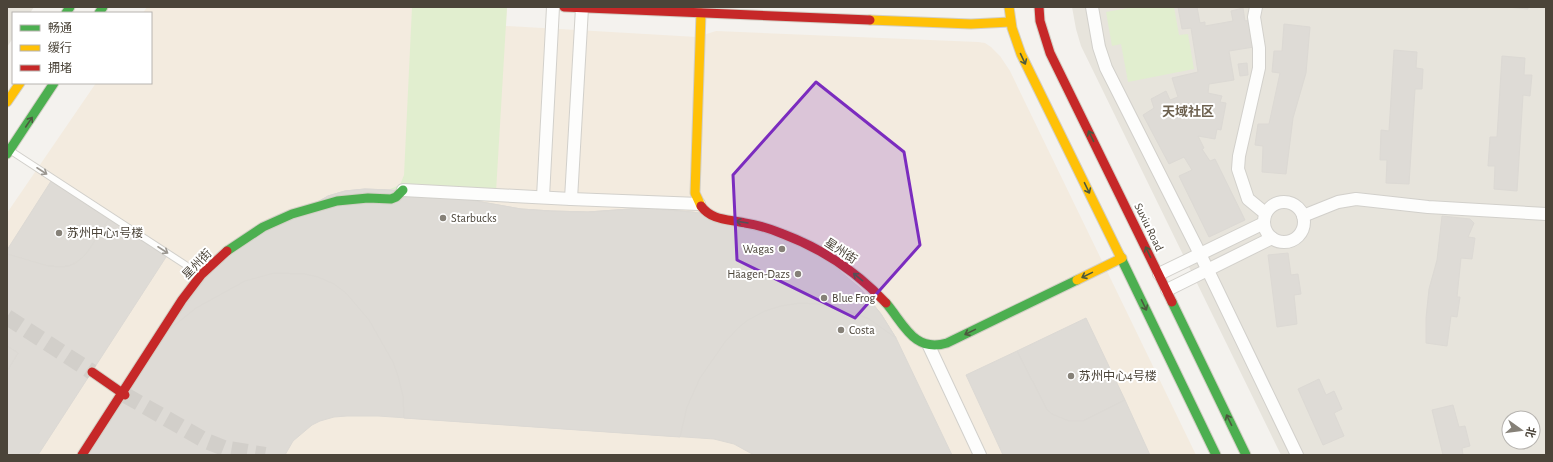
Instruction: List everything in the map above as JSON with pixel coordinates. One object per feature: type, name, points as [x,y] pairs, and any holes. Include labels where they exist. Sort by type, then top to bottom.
[{"type":"street","points":[[543,197],[552,7]]},
{"type":"street","points":[[564,7],[701,13],[778,12],[971,24],[1010,22]]},
{"type":"street","points":[[1009,7],[1010,22],[1015,41],[1122,258],[1216,455]]},
{"type":"street","name":"Suxiu Road","points":[[1039,7],[1040,21],[1050,53],[1167,290],[1246,455]]},
{"type":"street","points":[[1092,7],[1099,47],[1106,68],[1208,270],[1297,455]]},
{"type":"street","points":[[1159,274],[1200,254],[1264,218],[1273,205],[1285,202],[1296,206],[1303,216],[1302,228],[1295,238],[1283,242],[1272,238],[1265,229],[1264,218],[1248,199],[1238,169],[1239,156],[1259,68],[1259,48],[1254,17],[1256,7]]},
{"type":"street","points":[[571,199],[582,8]]},
{"type":"street","points":[[403,190],[699,204],[695,193],[701,13]]},
{"type":"street","points":[[7,102],[19,84]]},
{"type":"street","points":[[8,152],[53,84]]},
{"type":"street","name":"星州街","points":[[82,455],[123,394],[182,300],[202,275],[224,253],[250,235],[292,214],[322,204],[337,201],[368,198],[391,199],[396,197],[403,190]]},
{"type":"street","points":[[1303,216],[1338,202],[1356,199],[1428,207],[1546,214]]},
{"type":"street","name":"星州街","points":[[699,204],[710,216],[747,222],[778,231],[807,244],[835,260],[860,279],[884,301],[914,337],[922,343],[930,346]]},
{"type":"street","points":[[1167,290],[1272,238]]},
{"type":"street","points":[[930,346],[937,347],[947,343],[1122,258]]},
{"type":"street","points":[[930,346],[980,455]]},
{"type":"street","points":[[92,372],[123,394]]},
{"type":"lane","points":[[8,152],[202,275]]},
{"type":"highlighted area","points":[[816,82],[904,152],[920,245],[855,318],[737,260],[733,175]]},
{"type":"shaded area","points":[[7,7],[34,7],[31,12],[12,12],[12,40],[7,47]]},
{"type":"shaded area","points":[[147,7],[507,7],[506,26],[697,37],[716,31],[985,43],[1000,56],[1010,71],[1196,455],[7,455],[7,213],[95,84],[152,84],[152,12],[144,12]]},
{"type":"shaded area","points":[[1072,7],[1546,7],[1546,455],[1281,455],[1081,46]]},
{"type":"green space","points":[[412,7],[507,7],[496,192],[390,189],[400,185],[404,175]]},
{"type":"green space","points":[[1134,7],[1174,7],[1179,35],[1188,34],[1194,69],[1128,82],[1121,44],[1112,46],[1106,12]]},
{"type":"building","points":[[1178,7],[1197,7],[1200,23],[1205,22],[1205,26],[1233,21],[1231,11],[1243,8],[1245,21],[1250,20],[1254,47],[1229,51],[1234,80],[1209,84],[1208,93],[1222,96],[1220,102],[1226,103],[1221,130],[1217,129],[1215,139],[1198,136],[1204,148],[1202,149],[1210,161],[1215,159],[1245,220],[1209,237],[1179,176],[1192,170],[1184,157],[1169,164],[1143,115],[1154,108],[1151,99],[1166,91],[1170,100],[1178,97],[1172,78],[1198,72],[1191,28],[1182,29]]},
{"type":"building","points":[[1506,7],[1528,7],[1528,9]]},
{"type":"building","points":[[1284,24],[1310,27],[1306,73],[1293,118],[1286,174],[1262,172],[1263,146],[1255,145],[1258,124],[1269,124],[1280,73],[1272,72],[1274,51],[1282,51]]},
{"type":"building","points":[[1394,50],[1417,52],[1416,68],[1423,69],[1422,89],[1415,89],[1409,184],[1386,183],[1387,160],[1380,160],[1381,130],[1389,131]]},
{"type":"building","points":[[1502,56],[1525,58],[1524,75],[1532,75],[1530,96],[1523,95],[1517,191],[1494,189],[1495,166],[1488,166],[1490,137],[1497,137]]},
{"type":"building","points":[[1247,63],[1248,75],[1240,76],[1238,64]]},
{"type":"building","name":"苏州中心1号楼","points":[[53,178],[111,216],[83,258],[69,266],[48,266],[7,254],[7,250]]},
{"type":"building","points":[[365,189],[412,191],[521,209],[588,212],[644,208],[692,212],[725,217],[799,241],[860,288],[881,314],[896,338],[952,455],[754,455],[734,444],[714,439],[378,416],[347,416],[334,417],[312,425],[293,441],[285,455],[87,455],[177,314],[223,256],[328,196],[345,191]]},
{"type":"building","points":[[365,189],[412,191],[521,209],[588,212],[644,208],[692,212],[725,217],[820,254],[860,288],[881,314],[896,338],[869,319],[835,307],[800,303],[781,306],[765,311],[748,320],[739,327],[725,342],[700,378],[687,407],[680,437],[404,418],[403,396],[393,362],[369,320],[346,293],[334,284],[318,277],[305,274],[274,273],[245,281],[196,308],[166,332],[223,256],[328,196],[345,191]]},
{"type":"building","points":[[111,216],[168,254],[38,455],[7,455],[7,371],[18,353],[7,346],[7,254],[48,266],[69,266],[76,263],[87,253]]},
{"type":"building","points":[[1442,216],[1470,219],[1474,223],[1468,237],[1475,238],[1472,259],[1461,258],[1457,297],[1460,297],[1457,317],[1451,316],[1447,346],[1426,343],[1426,318],[1429,289],[1437,260]]},
{"type":"building","points":[[1288,253],[1291,275],[1298,274],[1301,294],[1294,295],[1297,324],[1277,327],[1268,255]]},
{"type":"building","name":"苏州中心4号楼","points":[[1086,318],[1125,400],[1083,421],[1069,421],[1056,417],[1047,410],[1017,351]]},
{"type":"building","points":[[7,346],[18,353],[7,371]]},
{"type":"building","points":[[1017,351],[1047,410],[1052,414],[1069,421],[1083,421],[1125,400],[1150,455],[1003,455],[966,375]]},
{"type":"building","points":[[1319,379],[1326,395],[1334,391],[1342,409],[1334,413],[1344,436],[1323,445],[1298,389]]},
{"type":"building","points":[[1453,405],[1459,427],[1465,426],[1470,446],[1462,448],[1463,455],[1443,455],[1432,410]]},
{"type":"tunnel","points":[[7,317],[92,372]]},
{"type":"tunnel","points":[[125,395],[206,441],[224,448],[265,455]]},
{"type":"traffic: fast","points":[[67,12],[70,7]]},
{"type":"traffic: fast","points":[[100,12],[103,7]]},
{"type":"traffic: fast","points":[[7,154],[53,84]]},
{"type":"traffic: fast","points":[[227,251],[263,227],[292,214],[337,201],[368,198],[391,199],[396,197],[403,190]]},
{"type":"traffic: fast","points":[[1120,256],[1216,455]]},
{"type":"traffic: fast","points":[[886,303],[911,335],[926,344],[936,345],[947,343],[1077,280]]},
{"type":"traffic: fast","points":[[1172,302],[1246,455]]},
{"type":"traffic: slow","points":[[1009,7],[1012,28],[1021,54],[1120,256]]},
{"type":"traffic: slow","points":[[701,13],[695,193],[701,206]]},
{"type":"traffic: slow","points":[[870,20],[971,24],[1010,22]]},
{"type":"traffic: slow","points":[[7,102],[19,84]]},
{"type":"traffic: slow","points":[[1077,280],[1122,258]]},
{"type":"traffic: jam","points":[[564,7],[870,20]]},
{"type":"traffic: jam","points":[[1039,7],[1040,21],[1050,53],[1172,302]]},
{"type":"traffic: jam","points":[[701,206],[705,211],[721,219],[764,227],[798,240],[826,254],[839,262],[863,281],[886,303]]},
{"type":"traffic: jam","points":[[82,455],[182,300],[201,275],[227,251]]},
{"type":"traffic: jam","points":[[92,372],[125,395]]},
{"type":"place","name":"Starbucks","points":[[443,218]]},
{"type":"place","name":"苏州中心1号楼","points":[[59,233]]},
{"type":"place","name":"Wagas","points":[[782,249]]},
{"type":"place","name":"Häagen-Dazs","points":[[798,274]]},
{"type":"place","name":"Blue Frog","points":[[824,298]]},
{"type":"place","name":"Costa","points":[[841,330]]},
{"type":"place","name":"苏州中心4号楼","points":[[1071,376]]},
{"type":"district","name":"天域社区","points":[[1188,112]]}]
